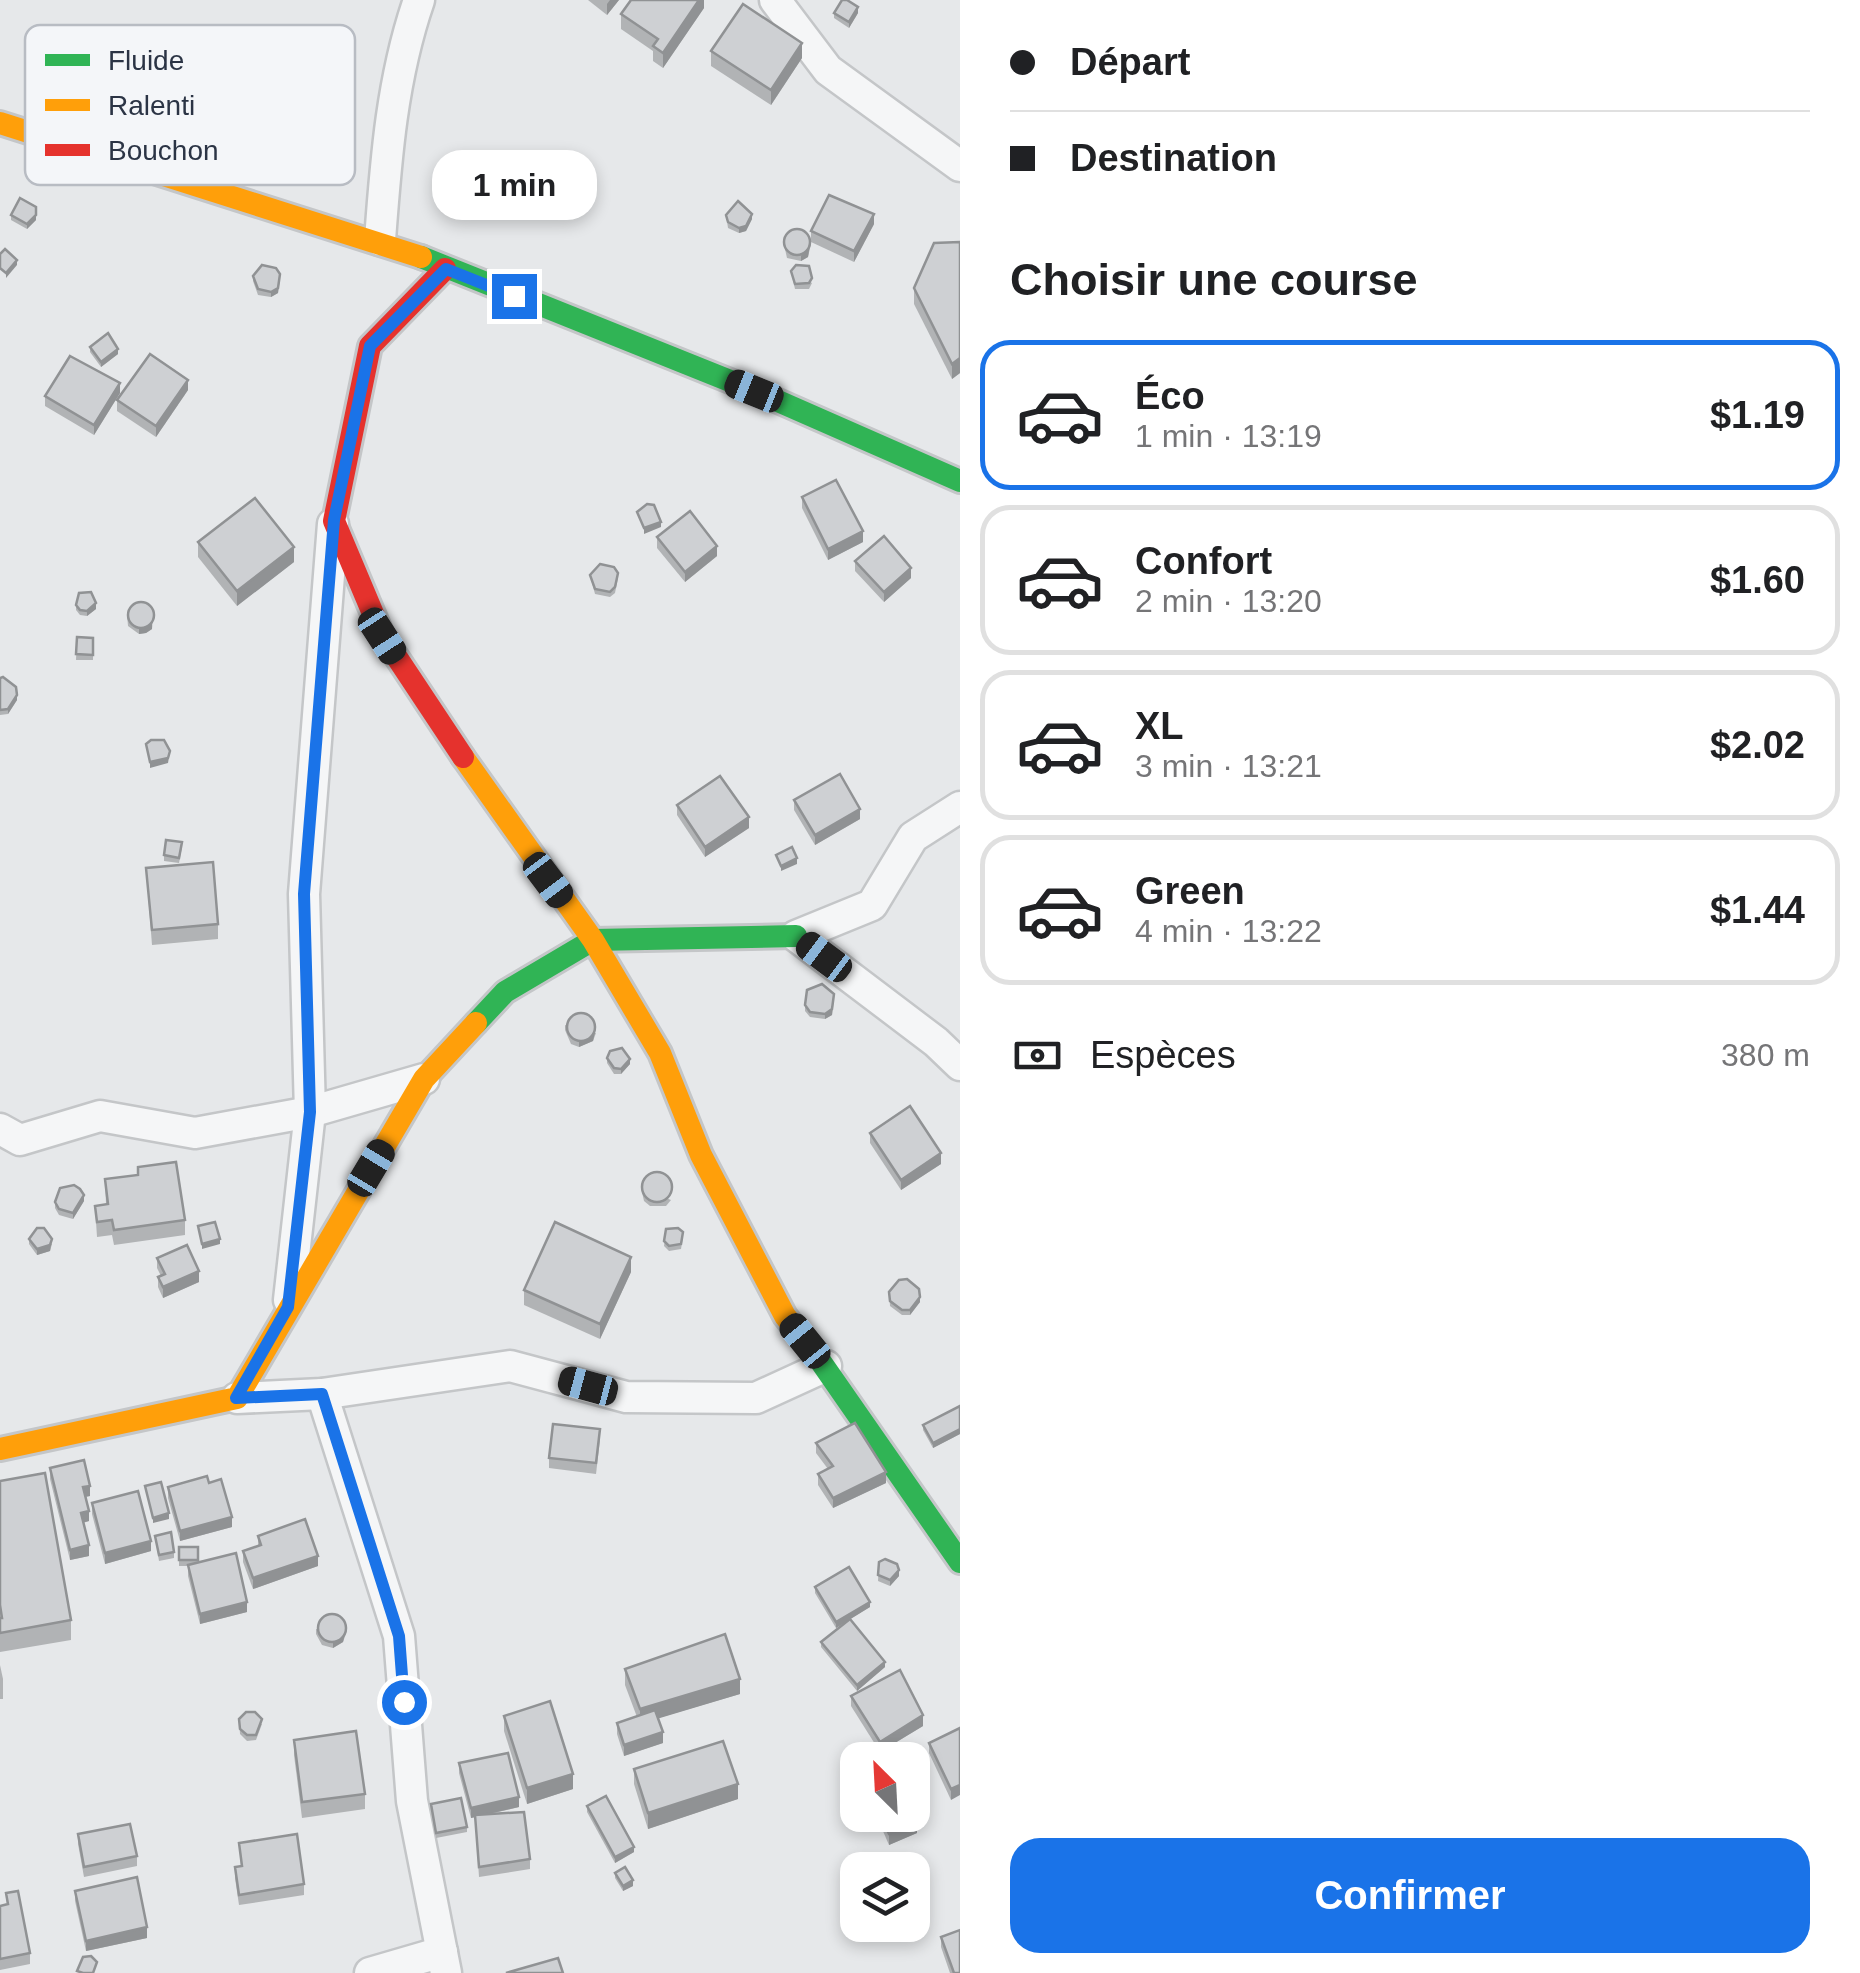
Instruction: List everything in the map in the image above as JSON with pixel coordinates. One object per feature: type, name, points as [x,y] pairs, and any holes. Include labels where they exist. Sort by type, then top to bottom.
[{"type":"street","points":[[380,240],[387,144],[403,48],[419,0]]},
{"type":"street","points":[[775,0],[828,70],[960,166]]},
{"type":"street","points":[[0,124],[25,132]]},
{"type":"street","points":[[200,185],[380,240],[754,391],[960,480]]},
{"type":"street","points":[[288,1307],[310,1112],[304,894],[334,520],[370,346],[446,269]]},
{"type":"street","points":[[334,520],[382,636],[524,850],[593,940],[660,1052],[701,1155],[785,1316],[826,1366],[960,1562]]},
{"type":"street","points":[[236,1398],[424,1079],[505,992],[593,940],[796,936],[872,905],[913,837],[960,807]]},
{"type":"street","points":[[796,936],[960,1064]]},
{"type":"street","points":[[0,1129],[20,1140],[100,1116],[196,1133],[310,1112],[424,1079]]},
{"type":"street","points":[[0,1450],[236,1398],[322,1394],[510,1366],[626,1397],[756,1398],[826,1366]]},
{"type":"street","points":[[322,1394],[399,1636],[412,1801],[444,1962],[370,1973]]},
{"type":"building","points":[[631,0],[699,0],[663,53],[653,46],[658,39],[621,14]]},
{"type":"building","points":[[842,0],[858,7],[849,22],[834,13]]},
{"type":"building","points":[[743,4],[802,43],[771,90],[711,51]]},
{"type":"building","points":[[829,195],[874,214],[854,251],[811,231]]},
{"type":"building","points":[[20,198],[36,207],[36,215],[27,224],[11,215]]},
{"type":"building","points":[[738,201],[752,214],[746,226],[739,228],[728,222],[726,215]]},
{"type":"building","points":[[797,229],[806,233],[810,242],[806,251],[797,255],[788,251],[784,242],[788,233]]},
{"type":"building","points":[[960,242],[960,358],[952,364],[914,288],[934,243]]},
{"type":"building","points":[[5,249],[17,260],[6,273],[0,268],[0,254]]},
{"type":"building","points":[[262,265],[276,268],[280,274],[278,288],[271,292],[258,289],[253,276]]},
{"type":"building","points":[[796,265],[809,266],[809,283],[795,284],[791,271]]},
{"type":"building","points":[[108,333],[118,349],[101,362],[90,347]]},
{"type":"building","points":[[150,354],[188,380],[156,426],[117,400]]},
{"type":"building","points":[[70,356],[120,383],[94,425],[45,396]]},
{"type":"building","points":[[836,480],[863,531],[828,549],[802,497]]},
{"type":"building","points":[[255,498],[294,547],[237,591],[198,542]]},
{"type":"building","points":[[647,504],[654,505],[661,522],[644,528],[637,512]]},
{"type":"building","points":[[690,511],[717,546],[685,572],[657,537]]},
{"type":"building","points":[[884,536],[911,568],[884,592],[855,561]]},
{"type":"building","points":[[600,564],[614,567],[618,573],[610,592],[595,589],[590,575]]},
{"type":"building","points":[[91,592],[96,603],[87,611],[80,610],[76,605],[79,593]]},
{"type":"building","points":[[141,602],[150,606],[154,615],[150,624],[141,628],[132,624],[128,615],[132,606]]},
{"type":"building","points":[[77,637],[93,638],[93,655],[76,654]]},
{"type":"building","points":[[0,678],[16,687],[17,695],[8,709],[0,710]]},
{"type":"building","points":[[164,740],[170,751],[168,758],[150,762],[146,744]]},
{"type":"building","points":[[840,774],[860,809],[815,835],[794,800]]},
{"type":"building","points":[[720,776],[749,817],[705,847],[677,805]]},
{"type":"building","points":[[166,840],[182,842],[179,858],[164,855]]},
{"type":"building","points":[[792,847],[797,858],[781,866],[776,855]]},
{"type":"building","points":[[213,862],[218,924],[152,930],[146,868]]},
{"type":"building","points":[[822,984],[834,994],[832,1009],[825,1014],[810,1012],[805,1005],[807,990]]},
{"type":"building","points":[[581,1013],[591,1017],[595,1027],[591,1037],[581,1041],[571,1037],[567,1027],[571,1017]]},
{"type":"building","points":[[622,1048],[630,1059],[621,1069],[614,1068],[607,1058],[610,1051]]},
{"type":"building","points":[[910,1106],[941,1153],[901,1180],[870,1133]]},
{"type":"building","points":[[176,1162],[185,1220],[114,1230],[112,1220],[97,1222],[95,1206],[108,1204],[105,1179],[138,1175],[138,1167]]},
{"type":"building","points":[[657,1172],[671,1181],[672,1187],[663,1201],[657,1202],[643,1193],[642,1187],[651,1173]]},
{"type":"building","points":[[74,1185],[84,1195],[73,1213],[59,1209],[55,1202],[60,1188]]},
{"type":"building","points":[[215,1222],[220,1239],[202,1244],[198,1226]]},
{"type":"building","points":[[555,1222],[631,1257],[600,1324],[524,1290]]},
{"type":"building","points":[[37,1228],[44,1228],[52,1239],[50,1245],[37,1249],[29,1239]]},
{"type":"building","points":[[678,1228],[683,1232],[681,1244],[669,1246],[664,1241],[666,1229]]},
{"type":"building","points":[[187,1245],[199,1271],[163,1287],[158,1277],[165,1274],[157,1258]]},
{"type":"building","points":[[907,1279],[919,1289],[920,1297],[910,1310],[902,1310],[890,1301],[889,1292],[899,1280]]},
{"type":"building","points":[[960,1406],[960,1429],[933,1443],[923,1425]]},
{"type":"building","points":[[855,1423],[886,1472],[833,1498],[818,1474],[833,1466],[816,1443]]},
{"type":"building","points":[[553,1424],[600,1429],[596,1463],[549,1458]]},
{"type":"building","points":[[84,1460],[90,1486],[83,1487],[89,1511],[81,1513],[89,1545],[70,1550],[50,1468]]},
{"type":"building","points":[[45,1473],[71,1620],[0,1633],[0,1481]]},
{"type":"building","points":[[207,1476],[209,1483],[221,1479],[232,1517],[180,1531],[168,1487]]},
{"type":"building","points":[[161,1482],[169,1513],[153,1518],[145,1486]]},
{"type":"building","points":[[138,1491],[151,1541],[105,1553],[92,1503]]},
{"type":"building","points":[[305,1519],[318,1556],[253,1578],[243,1551],[261,1545],[258,1536]]},
{"type":"building","points":[[171,1532],[174,1552],[159,1555],[155,1536]]},
{"type":"building","points":[[179,1547],[198,1547],[198,1560],[179,1560]]},
{"type":"building","points":[[236,1553],[247,1602],[200,1614],[188,1565]]},
{"type":"building","points":[[885,1559],[897,1564],[899,1570],[890,1580],[878,1575],[879,1562]]},
{"type":"building","points":[[849,1567],[870,1602],[836,1622],[815,1587]]},
{"type":"building","points":[[332,1614],[342,1618],[346,1628],[342,1638],[332,1642],[322,1638],[318,1628],[322,1618]]},
{"type":"building","points":[[850,1619],[885,1662],[857,1685],[821,1642]]},
{"type":"building","points":[[725,1634],[740,1679],[640,1709],[625,1669]]},
{"type":"building","points":[[900,1670],[923,1715],[880,1742],[851,1696]]},
{"type":"building","points":[[550,1701],[573,1774],[527,1788],[504,1716]]},
{"type":"building","points":[[655,1710],[663,1732],[624,1745],[617,1723]]},
{"type":"building","points":[[246,1712],[255,1712],[262,1719],[256,1735],[247,1735],[240,1729],[239,1719]]},
{"type":"building","points":[[960,1728],[960,1785],[951,1789],[930,1743]]},
{"type":"building","points":[[356,1731],[365,1794],[302,1802],[294,1740]]},
{"type":"building","points":[[723,1741],[738,1784],[648,1813],[634,1769]]},
{"type":"building","points":[[508,1753],[519,1797],[471,1808],[459,1763]]},
{"type":"building","points":[[606,1796],[634,1847],[615,1857],[587,1806]]},
{"type":"building","points":[[461,1798],[467,1827],[436,1833],[431,1804]]},
{"type":"building","points":[[524,1812],[530,1859],[479,1867],[475,1815]]},
{"type":"building","points":[[130,1824],[137,1856],[84,1867],[78,1834]]},
{"type":"building","points":[[297,1834],[304,1884],[239,1895],[235,1867],[242,1866],[239,1843]]},
{"type":"building","points":[[625,1867],[633,1880],[623,1886],[615,1873]]},
{"type":"building","points":[[137,1877],[147,1927],[86,1941],[75,1891]]},
{"type":"building","points":[[18,1891],[30,1953],[0,1959],[0,1906],[8,1904],[6,1893]]},
{"type":"building","points":[[960,1930],[960,1973],[954,1973],[941,1937]]},
{"type":"building","points":[[91,1956],[97,1962],[93,1973],[77,1971],[83,1957]]},
{"type":"building","points":[[558,1958],[563,1973],[506,1973]]},
{"type":"traffic: fast","points":[[421,257],[755,391],[960,481]]},
{"type":"traffic: fast","points":[[476,1023],[505,992],[593,940],[796,936]]},
{"type":"traffic: fast","points":[[814,1352],[960,1562]]},
{"type":"traffic: slow","points":[[0,123],[25,131]]},
{"type":"traffic: slow","points":[[195,185],[421,257]]},
{"type":"traffic: slow","points":[[463,757],[593,940],[660,1053],[701,1155],[785,1316],[814,1352]]},
{"type":"traffic: slow","points":[[0,1449],[237,1398],[424,1079],[476,1023]]},
{"type":"traffic: jam","points":[[445,269],[370,346],[334,521],[382,635],[463,757]]},
{"type":"route","points":[[404,1702],[399,1636],[322,1394],[236,1398],[288,1307],[310,1112],[304,894],[334,520],[370,346],[446,269],[514,296]]}]
